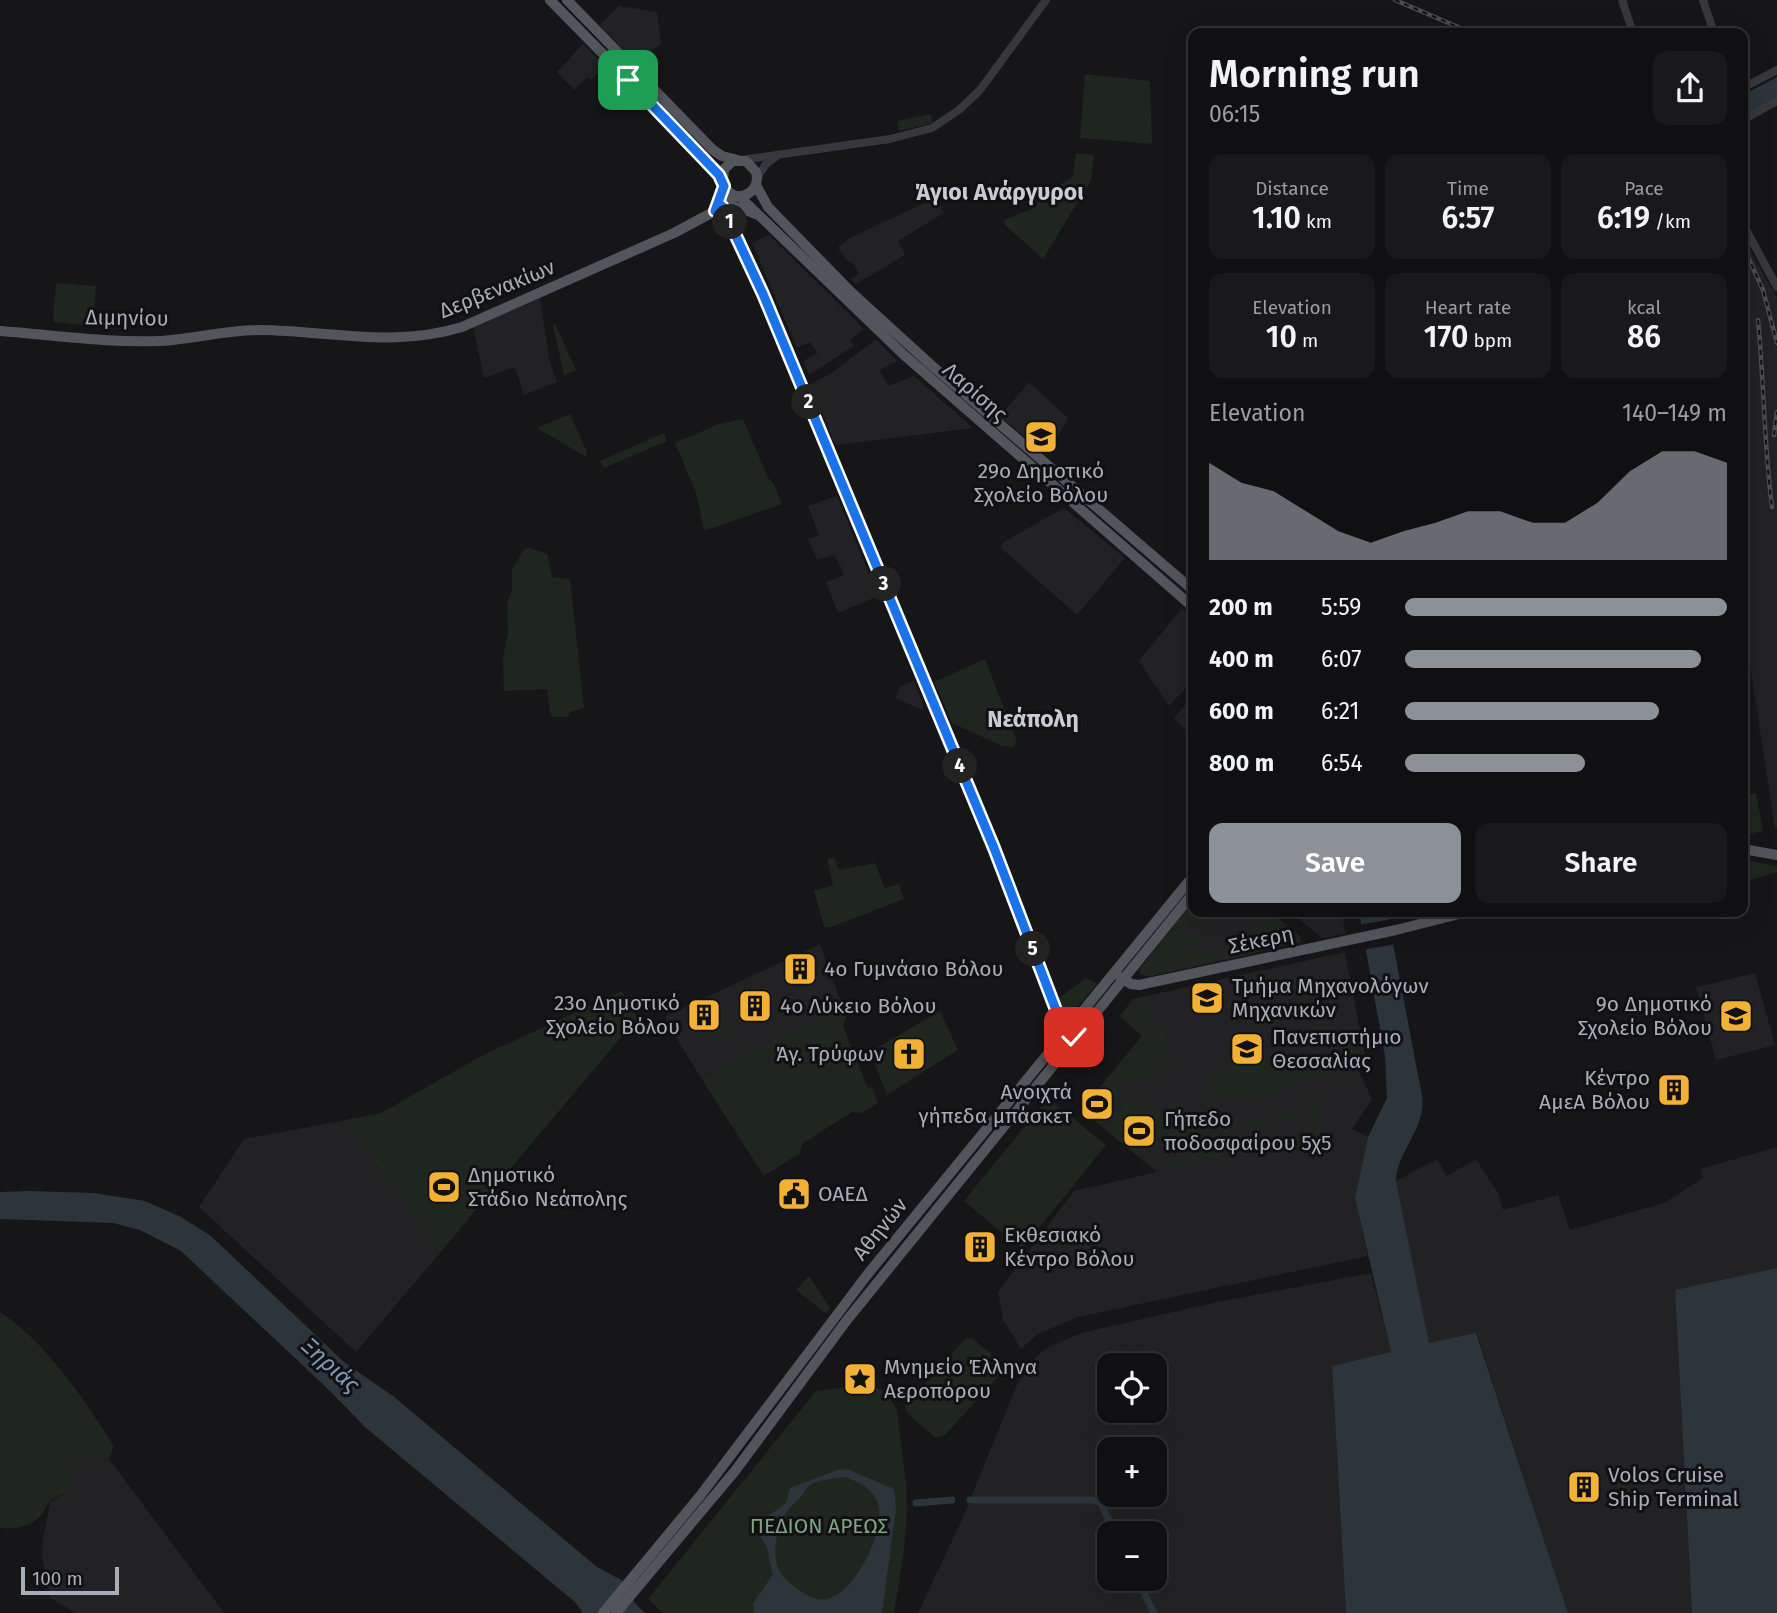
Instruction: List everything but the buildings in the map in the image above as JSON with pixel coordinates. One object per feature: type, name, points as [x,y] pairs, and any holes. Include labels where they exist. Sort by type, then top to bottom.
[{"type":"main road","points":[[550,0],[709,162],[728,192],[738,196],[749,193],[756,182],[752,166],[724,157],[713,150],[567,0]]},
{"type":"main road","points":[[739,160],[724,169],[718,209],[745,209],[773,226]]},
{"type":"main road","name":"Λαρίσης","points":[[756,182],[765,204],[851,292],[930,364],[1188,587]]},
{"type":"main road","name":"Λαρίσης","points":[[738,196],[773,226],[904,355],[1188,603]]},
{"type":"main road","name":"Δερβενακίων","points":[[253,330],[395,339],[435,335],[462,327],[674,233],[738,196]]},
{"type":"main road","name":"Διμηνίου","points":[[0,331],[162,341],[225,331],[253,330]]},
{"type":"main road","points":[[1748,850],[1777,855]]},
{"type":"main road","name":"Αθηνών","points":[[603,1613],[633,1585],[735,1471],[833,1338],[1074,1037],[1188,882]]},
{"type":"main road","name":"Αθηνών","points":[[615,1613],[633,1585],[867,1275],[1066,1030],[1188,899]]},
{"type":"main road","name":"Σέκερη","points":[[1118,976],[1131,984],[1143,984],[1448,917]]},
{"type":"street","points":[[739,160],[890,139],[937,125],[963,107],[980,90],[1046,0]]},
{"type":"street","points":[[1622,0],[1631,28]]},
{"type":"street","points":[[1703,0],[1712,28]]},
{"type":"street","points":[[1748,85],[1777,70]]},
{"type":"street","points":[[1748,117],[1777,101]]},
{"type":"street","points":[[756,182],[768,163],[780,154]]},
{"type":"street","points":[[718,209],[740,241],[801,382],[994,848],[1050,995],[1066,1030],[1074,1037]]},
{"type":"street","points":[[1748,233],[1777,287]]},
{"type":"shaded area","points":[[619,6],[657,12],[661,43],[636,64],[600,25]]},
{"type":"shaded area","points":[[583,44],[605,66],[591,80],[587,77],[574,90],[557,72]]},
{"type":"shaded area","points":[[937,197],[944,213],[898,241],[905,255],[856,284],[851,279],[859,273],[838,247],[850,238]]},
{"type":"shaded area","points":[[769,235],[864,329],[850,340],[854,346],[809,375],[803,361],[817,353],[810,342],[797,348],[752,243]]},
{"type":"shaded area","points":[[1750,250],[1777,298],[1777,829],[1748,652]]},
{"type":"shaded area","points":[[540,298],[549,359],[557,382],[524,395],[515,367],[484,378],[473,327]]},
{"type":"shaded area","points":[[876,339],[897,361],[879,370],[889,386],[914,376],[973,428],[835,445],[811,384],[833,372]]},
{"type":"shaded area","name":"29ο Δημοτικό Σχολείο Βόλου","points":[[1029,382],[1068,418],[1047,456],[1000,416]]},
{"type":"shaded area","points":[[837,496],[878,596],[838,613],[826,582],[844,575],[835,555],[817,560],[808,539],[819,536],[808,506]]},
{"type":"shaded area","points":[[1064,508],[1125,558],[1077,615],[1001,548],[1002,543]]},
{"type":"shaded area","points":[[1182,608],[1188,613],[1188,685],[1169,706],[1139,661]]},
{"type":"shaded area","points":[[914,681],[924,707],[922,710],[895,698],[901,686]]},
{"type":"shaded area","points":[[1188,702],[1188,732],[1174,718]]},
{"type":"shaded area","points":[[1188,907],[1188,917],[1276,917],[1300,936],[1301,942],[1151,976],[1141,975],[1139,970]]},
{"type":"shaded area","points":[[1296,917],[1343,917],[1346,934],[1322,938]]},
{"type":"shaded area","points":[[820,944],[842,1005],[701,1078],[666,1021],[666,1016]]},
{"type":"shaded area","points":[[1345,952],[1366,1062],[1355,1064],[1372,1099],[1352,1129],[1368,1137],[1355,1198],[1368,1256],[1078,1317],[1038,1334],[1021,1349],[1003,1320],[998,1292],[1074,1191],[1157,1172],[1081,1110],[1142,1036],[1120,1016],[1133,999]]},
{"type":"shaded area","name":"9ο Δημοτικό Σχολείο Βόλου","points":[[1755,973],[1775,1045],[1716,1060],[1696,987]]},
{"type":"shaded area","points":[[346,1120],[439,1254],[356,1352],[199,1207],[244,1139]]},
{"type":"shaded area","points":[[1777,1147],[1777,1268],[1675,1291],[1692,1613],[1568,1613],[1477,1334],[1429,1344],[1396,1181],[1437,1159],[1447,1176],[1476,1159],[1498,1193],[1503,1210],[1558,1195],[1570,1230],[1664,1203],[1703,1178],[1700,1169]]},
{"type":"shaded area","points":[[1371,1273],[1391,1352],[1332,1366],[1346,1613],[918,1613],[961,1522],[1024,1372],[1039,1354],[1081,1333],[1217,1302]]},
{"type":"shaded area","points":[[84,1457],[109,1459],[224,1613],[76,1613],[50,1598],[42,1556],[50,1502],[70,1491],[76,1466]]},
{"type":"green space","points":[[1085,74],[1150,81],[1152,144],[1080,138]]},
{"type":"green space","points":[[931,114],[932,123],[899,131],[897,121]]},
{"type":"green space","points":[[1076,153],[1094,155],[1091,180],[1043,259],[1005,225],[1004,220],[1036,207],[1039,199],[1073,176]]},
{"type":"green space","points":[[56,283],[96,286],[93,326],[53,322]]},
{"type":"green space","points":[[555,324],[576,370],[564,375],[553,325]]},
{"type":"green space","points":[[570,414],[587,452],[586,457],[537,428]]},
{"type":"green space","points":[[743,419],[782,504],[704,531],[696,492],[675,443],[719,424]]},
{"type":"green space","points":[[664,433],[667,441],[604,468],[600,461]]},
{"type":"green space","points":[[525,549],[547,554],[552,577],[570,579],[584,708],[570,712],[567,717],[553,717],[550,714],[547,689],[504,691],[503,658],[508,632],[507,602],[512,591],[512,570]]},
{"type":"green space","points":[[985,659],[1017,742],[1012,747],[1000,745],[952,723],[934,682]]},
{"type":"green space","points":[[1756,793],[1763,831],[1748,834],[1748,795]]},
{"type":"green space","points":[[834,857],[839,870],[875,863],[885,888],[899,884],[904,899],[831,927],[824,927],[814,890],[833,886],[827,859]]},
{"type":"green space","points":[[1748,861],[1777,866],[1777,872],[1748,881]]},
{"type":"green space","points":[[1188,907],[1188,917],[1209,917],[1210,923],[1183,927],[1185,937],[1204,934],[1205,940],[1186,944],[1187,951],[1200,949],[1201,954],[1213,952],[1215,962],[1151,976],[1141,975],[1139,970]]},
{"type":"green space","points":[[1266,917],[1276,917],[1300,936],[1301,942],[1225,960],[1224,951],[1232,949],[1231,944],[1270,936],[1268,929],[1249,932],[1248,926],[1267,923]]},
{"type":"green space","points":[[1311,976],[1314,996],[1297,997],[1293,977]]},
{"type":"green space","points":[[1086,978],[1097,984],[1066,1018],[1059,998]]},
{"type":"green space","name":"Δημοτικό Στάδιο Νεάπολης","points":[[622,991],[637,1018],[439,1254],[346,1120],[381,1113],[483,1055]]},
{"type":"green space","points":[[1148,996],[1150,1021],[1165,1032],[1172,1063],[1168,1066],[1163,1062],[1160,1074],[1121,1085],[1117,1090],[1122,1094],[1121,1098],[1099,1124],[1081,1110],[1142,1036],[1120,1016],[1133,999]]},
{"type":"green space","points":[[842,1005],[846,1017],[843,1026],[867,1087],[873,1089],[878,1103],[862,1113],[852,1112],[802,1144],[800,1153],[764,1176],[701,1078]]},
{"type":"green space","points":[[940,1011],[958,1050],[887,1095],[870,1052]]},
{"type":"green space","points":[[733,1018],[739,1030],[715,1043],[708,1030]]},
{"type":"green space","points":[[1360,1031],[1366,1062],[1355,1063],[1357,1069],[1340,1078],[1339,1072],[1300,1081],[1258,1101],[1209,1097],[1203,1075],[1227,1073],[1227,1065],[1347,1052],[1345,1034]]},
{"type":"green space","points":[[1310,1096],[1311,1100],[1318,1099],[1320,1102],[1314,1109],[1317,1115],[1325,1119],[1320,1120],[1323,1133],[1158,1170],[1152,1166],[1225,1149],[1215,1116],[1239,1119],[1225,1123],[1230,1148],[1314,1130],[1308,1104],[1294,1107],[1296,1117],[1242,1129],[1240,1119],[1253,1120],[1275,1115]]},
{"type":"green space","points":[[1048,1098],[1106,1145],[1022,1249],[964,1201]]},
{"type":"green space","name":"Γήπεδο ποδοσφαίρου 5χ5","points":[[1142,1100],[1142,1105],[1155,1108],[1161,1113],[1165,1125],[1169,1127],[1141,1158],[1106,1130],[1124,1103]]},
{"type":"green space","points":[[1165,1102],[1182,1105],[1182,1111],[1192,1112],[1194,1107],[1199,1132],[1207,1131],[1209,1138],[1185,1143],[1183,1136],[1167,1138],[1172,1132],[1178,1131],[1180,1123],[1177,1110],[1172,1111]]},
{"type":"green space","points":[[809,1276],[830,1308],[828,1313],[796,1290]]},
{"type":"green space","points":[[0,1312],[18,1325],[49,1356],[77,1391],[114,1446],[109,1459],[84,1457],[76,1466],[70,1491],[51,1500],[34,1522],[12,1528],[0,1528]]},
{"type":"green space","points":[[966,1338],[973,1339],[1007,1367],[945,1435],[936,1438],[909,1415],[905,1407]]},
{"type":"green space","name":"ΠΕΔΙΟΝ ΑΡΕΩΣ","points":[[869,1384],[886,1392],[897,1410],[906,1484],[904,1551],[894,1613],[663,1613],[648,1599],[816,1391]]},
{"type":"water","points":[[1777,77],[1777,98],[1748,113],[1748,92]]},
{"type":"water","points":[[1360,917],[1388,917],[1422,1096],[1420,1118],[1401,1159],[1396,1181],[1429,1343],[1476,1333],[1568,1613],[1346,1613],[1332,1366],[1391,1352],[1355,1198],[1368,1137],[1387,1098],[1385,1056]]},
{"type":"water","name":"Ξηριάς","points":[[0,1192],[94,1193],[145,1201],[181,1217],[211,1236],[345,1363],[393,1396],[597,1567],[625,1582],[634,1602],[645,1613],[583,1613],[575,1602],[365,1427],[181,1251],[140,1230],[113,1223],[0,1219]]},
{"type":"water","points":[[1777,1268],[1777,1613],[1692,1613],[1675,1290]]},
{"type":"water","points":[[840,1469],[849,1470],[894,1489],[896,1509],[882,1613],[754,1613],[753,1604],[773,1574],[767,1549],[756,1525],[786,1503],[790,1488]],"holes":[[[847,1477],[867,1488],[876,1499],[879,1510],[878,1525],[868,1556],[859,1571],[839,1594],[822,1600],[797,1588],[778,1569],[775,1553],[779,1527],[787,1512],[810,1485],[818,1481]]]},
{"type":"pier","points":[[1392,919],[1396,944],[1362,950],[1358,925]]},
{"type":"waterway","points":[[916,1503],[952,1500]]},
{"type":"waterway","points":[[970,1500],[1092,1500],[1101,1503],[1109,1521]]},
{"type":"waterway","points":[[1143,1591],[1154,1613]]},
{"type":"railway","points":[[1395,0],[1460,28]]},
{"type":"railway","points":[[1748,257],[1763,290],[1777,343]]},
{"type":"railway","points":[[1758,320],[1772,507]]},
{"type":"railway","points":[[1774,435],[1777,412]]},
{"type":"place","name":"29ο Δημοτικό Σχολείο Βόλου","points":[[1041,437]]},
{"type":"place","name":"4ο Γυμνάσιο Βόλου","points":[[800,969]]},
{"type":"place","name":"Τμήμα Μηχανολόγων Μηχανικών","points":[[1207,998]]},
{"type":"place","name":"4ο Λύκειο Βόλου","points":[[755,1006]]},
{"type":"place","name":"23ο Δημοτικό Σχολείο Βόλου","points":[[704,1015]]},
{"type":"place","name":"9ο Δημοτικό Σχολείο Βόλου","points":[[1736,1016]]},
{"type":"place","name":"Πανεπιστήμιο Θεσσαλίας","points":[[1247,1049]]},
{"type":"place","name":"Άγ. Τρύφων","points":[[909,1054]]},
{"type":"place","name":"Κέντρο ΑμεΑ Βόλου","points":[[1674,1090]]},
{"type":"place","name":"Ανοιχτά γήπεδα μπάσκετ","points":[[1097,1104]]},
{"type":"place","name":"Γήπεδο ποδοσφαίρου 5χ5","points":[[1139,1131]]},
{"type":"place","name":"Δημοτικό Στάδιο Νεάπολης","points":[[444,1187]]},
{"type":"place","name":"ΟΑΕΔ","points":[[794,1194]]},
{"type":"place","name":"Εκθεσιακό Κέντρο Βόλου","points":[[980,1247]]},
{"type":"place","name":"Μνημείο Έλληνα Αεροπόρου","points":[[860,1379]]},
{"type":"place","name":"Volos Cruise Ship Terminal","points":[[1584,1487]]},
{"type":"district","name":"Άγιοι Ανάργυροι","points":[[999,192]]},
{"type":"district","name":"Νεάπολη","points":[[1033,719]]},
{"type":"route","points":[[628,80],[719,175],[724,186],[715,211],[722,206],[740,241],[994,848],[1061,1023],[1074,1037]]}]
